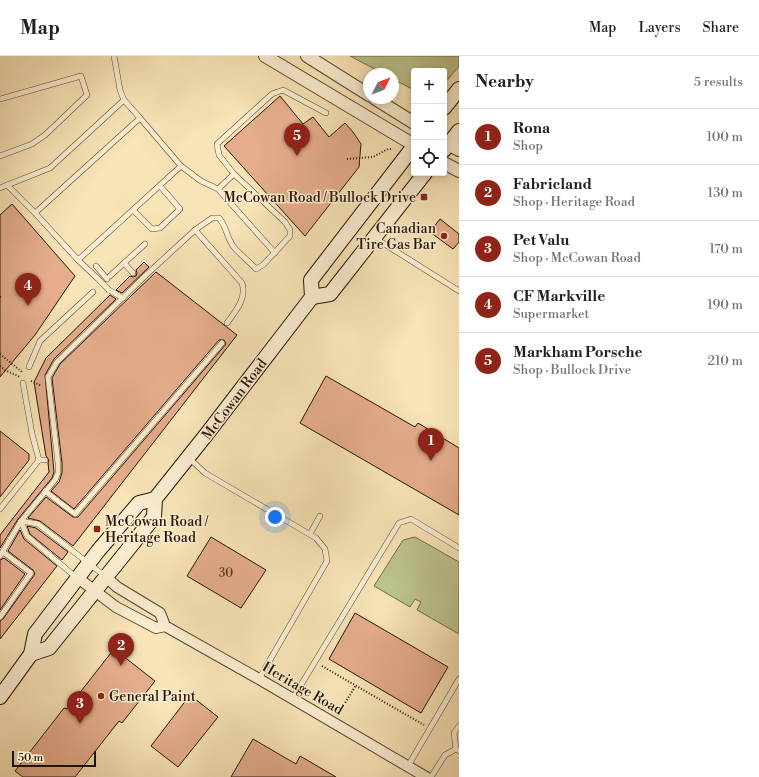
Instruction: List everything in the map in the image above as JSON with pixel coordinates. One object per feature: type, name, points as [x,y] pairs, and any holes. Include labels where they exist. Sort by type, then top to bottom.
[{"type":"main road","points":[[447,104],[459,90]]},
{"type":"main road","points":[[449,147],[459,131]]},
{"type":"main road","points":[[411,150],[310,280],[312,297],[330,294],[423,176]]},
{"type":"main road","name":"McCowan Road","points":[[155,499],[312,297]]},
{"type":"main road","points":[[0,697],[31,654],[35,634],[88,563],[139,503],[155,499],[154,517],[105,576],[49,648],[31,654]]},
{"type":"street","points":[[266,56],[411,144]]},
{"type":"street","points":[[307,56],[363,91]]},
{"type":"street","points":[[384,104],[411,121]]},
{"type":"street","points":[[447,165],[459,171]]},
{"type":"street","name":"Heritage Road","points":[[105,576],[118,587],[160,613],[165,626],[293,698],[426,777]]},
{"type":"street","name":"Heritage Road","points":[[78,578],[116,607],[156,628],[165,626]]},
{"type":"lane","points":[[114,56],[120,90],[124,100],[181,166],[201,182],[218,189],[275,253]]},
{"type":"lane","points":[[0,99],[81,76],[87,95],[44,135],[32,144],[0,156]]},
{"type":"lane","points":[[0,617],[31,574],[1,554],[21,521],[55,480],[58,473],[48,377],[57,362],[122,298],[195,230],[212,218],[219,218],[225,224],[227,234],[234,246],[256,269],[263,265],[290,236],[290,230],[285,222],[234,174],[219,155],[217,144],[272,94],[283,90],[326,113]]},
{"type":"lane","points":[[0,188],[50,168],[124,100]]},
{"type":"lane","points":[[35,213],[140,118]]},
{"type":"lane","points":[[78,260],[181,166]]},
{"type":"lane","points":[[218,189],[234,174]]},
{"type":"lane","points":[[7,185],[78,260],[109,290],[122,298]]},
{"type":"lane","points":[[133,210],[152,229],[160,228],[180,209],[160,186]]},
{"type":"lane","points":[[195,230],[242,283],[244,290],[238,308],[227,323]]},
{"type":"lane","points":[[374,238],[459,291]]},
{"type":"lane","points":[[96,266],[108,277],[145,244]]},
{"type":"lane","points":[[124,263],[133,273]]},
{"type":"lane","points":[[29,367],[40,341],[93,292]]},
{"type":"lane","points":[[45,491],[75,514],[222,343]]},
{"type":"lane","points":[[23,384],[32,434],[39,460]]},
{"type":"lane","points":[[189,457],[205,473],[310,534],[316,538],[325,549],[327,561],[259,679]]},
{"type":"lane","points":[[39,460],[45,460]]},
{"type":"lane","points":[[0,509],[39,460]]},
{"type":"lane","points":[[310,534],[320,516]]},
{"type":"lane","points":[[293,698],[399,523],[410,519],[459,548]]},
{"type":"lane","points":[[21,521],[38,524],[105,576]]},
{"type":"lane","points":[[21,521],[27,536],[78,578]]},
{"type":"lane","points":[[408,766],[459,679]]},
{"type":"lane","points":[[431,777],[445,755],[457,750],[454,733],[459,726]]},
{"type":"path","points":[[347,160],[373,157],[388,149],[392,149]]},
{"type":"path","points":[[0,354],[26,375]]},
{"type":"path","points":[[316,662],[430,729]]},
{"type":"path","points":[[333,722],[356,685]]},
{"type":"green space","points":[[350,56],[459,56],[459,66],[447,80],[447,68],[411,68],[411,88],[399,82],[399,68],[373,68]]},
{"type":"green space","points":[[415,537],[459,562],[459,634],[417,610],[421,602],[415,599],[410,607],[374,586],[403,540]]},
{"type":"building","points":[[280,96],[303,124],[313,117],[329,137],[345,123],[361,144],[359,167],[305,236],[224,146]]},
{"type":"building","points":[[12,204],[75,276],[35,335],[0,377],[0,215]]},
{"type":"building","points":[[440,219],[459,234],[459,242],[453,249],[430,232]]},
{"type":"building","points":[[144,262],[149,267],[122,293],[116,290],[130,276],[136,276],[136,270]]},
{"type":"building","points":[[156,272],[237,335],[73,546],[40,521],[28,518],[46,497],[73,517],[78,517],[226,344],[224,340],[219,340],[74,509],[51,491],[59,482],[62,473],[52,378],[60,364]]},
{"type":"building","points":[[110,295],[116,299],[54,359],[45,375],[54,472],[52,478],[18,519],[0,548],[0,535],[49,472],[49,460],[46,456],[34,382],[46,358]]},
{"type":"building","points":[[326,376],[415,427],[418,423],[459,448],[459,515],[300,423]]},
{"type":"building","points":[[0,431],[29,454],[29,460],[0,497]]},
{"type":"building","points":[[27,526],[36,528],[68,552],[62,560],[30,534]]},
{"type":"building","points":[[20,530],[24,539],[57,566],[0,639],[0,621],[3,619],[35,574],[33,570],[8,551]]},
{"type":"building","points":[[211,537],[266,570],[241,608],[187,576]]},
{"type":"building","points":[[4,558],[25,574],[0,610],[0,560]]},
{"type":"building","points":[[355,613],[448,667],[421,713],[329,659]]},
{"type":"building","points":[[114,649],[155,681],[122,723],[119,721],[75,777],[23,777],[15,771],[64,708],[67,709]]},
{"type":"building","points":[[190,695],[218,717],[178,767],[151,746]]},
{"type":"building","points":[[253,739],[296,764],[300,756],[336,777],[231,777]]},
{"type":"place","name":"Markham Porsche","points":[[297,156]]},
{"type":"place","name":"McCowan Road / Bullock Drive","points":[[424,197]]},
{"type":"place","name":"Canadian Tire Gas Bar","points":[[444,236]]},
{"type":"place","name":"CF Markville","points":[[28,306]]},
{"type":"place","name":"Rona","points":[[431,461]]},
{"type":"place","name":"McCowan Road / Heritage Road","points":[[97,529]]},
{"type":"place","name":"Fabricland","points":[[121,666]]},
{"type":"place","name":"General Paint","points":[[101,696]]},
{"type":"place","name":"Pet Valu","points":[[80,724]]}]
